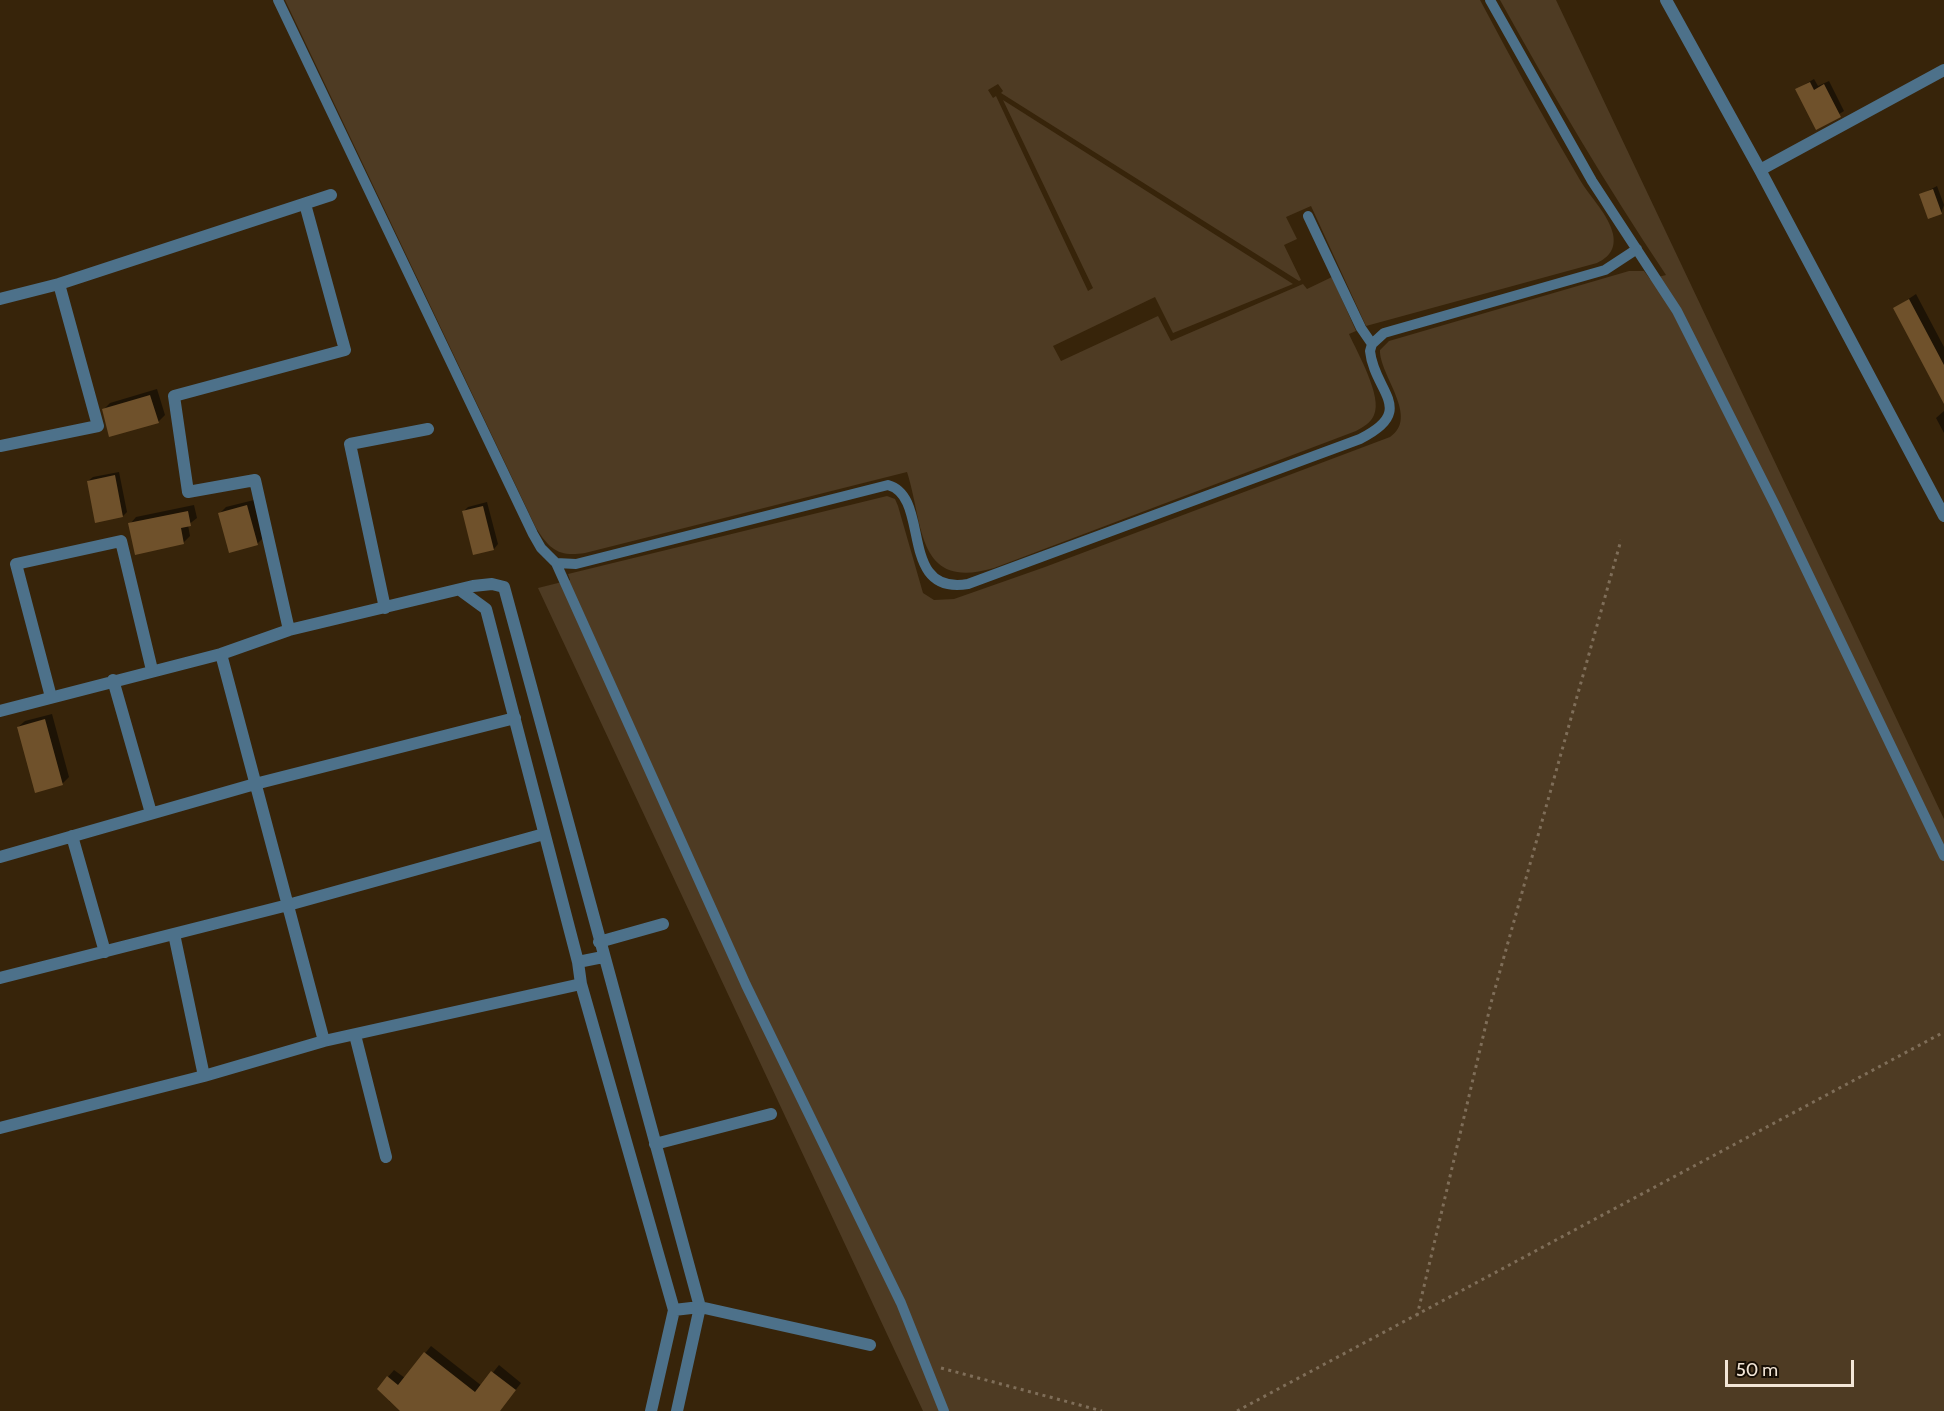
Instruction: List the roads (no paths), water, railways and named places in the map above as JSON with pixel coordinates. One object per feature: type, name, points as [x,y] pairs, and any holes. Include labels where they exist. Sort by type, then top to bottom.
[{"type":"street","points":[[1666,0],[1760,170],[1944,516]]},
{"type":"street","points":[[1760,170],[1944,70]]},
{"type":"street","points":[[0,299],[59,284],[331,195]]},
{"type":"street","points":[[289,630],[255,480],[189,492],[174,396],[345,350],[305,204]]},
{"type":"street","points":[[0,446],[98,426],[59,284]]},
{"type":"street","points":[[385,608],[350,444],[428,429]]},
{"type":"street","points":[[51,697],[16,564],[122,541],[152,670]]},
{"type":"street","points":[[0,711],[221,654],[289,630],[460,590],[492,584],[504,587],[517,626],[603,957],[700,1308],[677,1411]]},
{"type":"street","points":[[460,590],[486,609],[578,962],[581,984],[675,1310],[651,1411]]},
{"type":"street","points":[[221,654],[324,1041]]},
{"type":"street","points":[[113,680],[152,813]]},
{"type":"street","points":[[0,857],[255,784],[515,718]]},
{"type":"street","points":[[0,978],[288,905],[544,834]]},
{"type":"street","points":[[72,836],[105,952]]},
{"type":"street","points":[[599,942],[663,924]]},
{"type":"street","points":[[174,934],[204,1076]]},
{"type":"street","points":[[578,962],[603,957]]},
{"type":"street","points":[[0,1128],[204,1076],[324,1041],[581,984]]},
{"type":"street","points":[[355,1035],[386,1157]]},
{"type":"street","points":[[655,1144],[771,1114]]},
{"type":"street","points":[[675,1310],[700,1308],[870,1345]]},
{"type":"lane","points":[[279,0],[533,534],[541,548],[556,563],[741,974],[880,1257],[944,1411]]},
{"type":"lane","points":[[1491,0],[1563,130],[1637,249],[1668,294],[1720,395],[1944,856]]},
{"type":"lane","points":[[1308,216],[1361,328],[1372,344]]},
{"type":"lane","points":[[556,563],[576,564],[888,485],[895,487],[905,499],[920,552],[933,576],[943,584],[968,584],[1373,433],[1388,418],[1390,407],[1370,358],[1372,344],[1384,333],[1605,270],[1637,249]]}]
